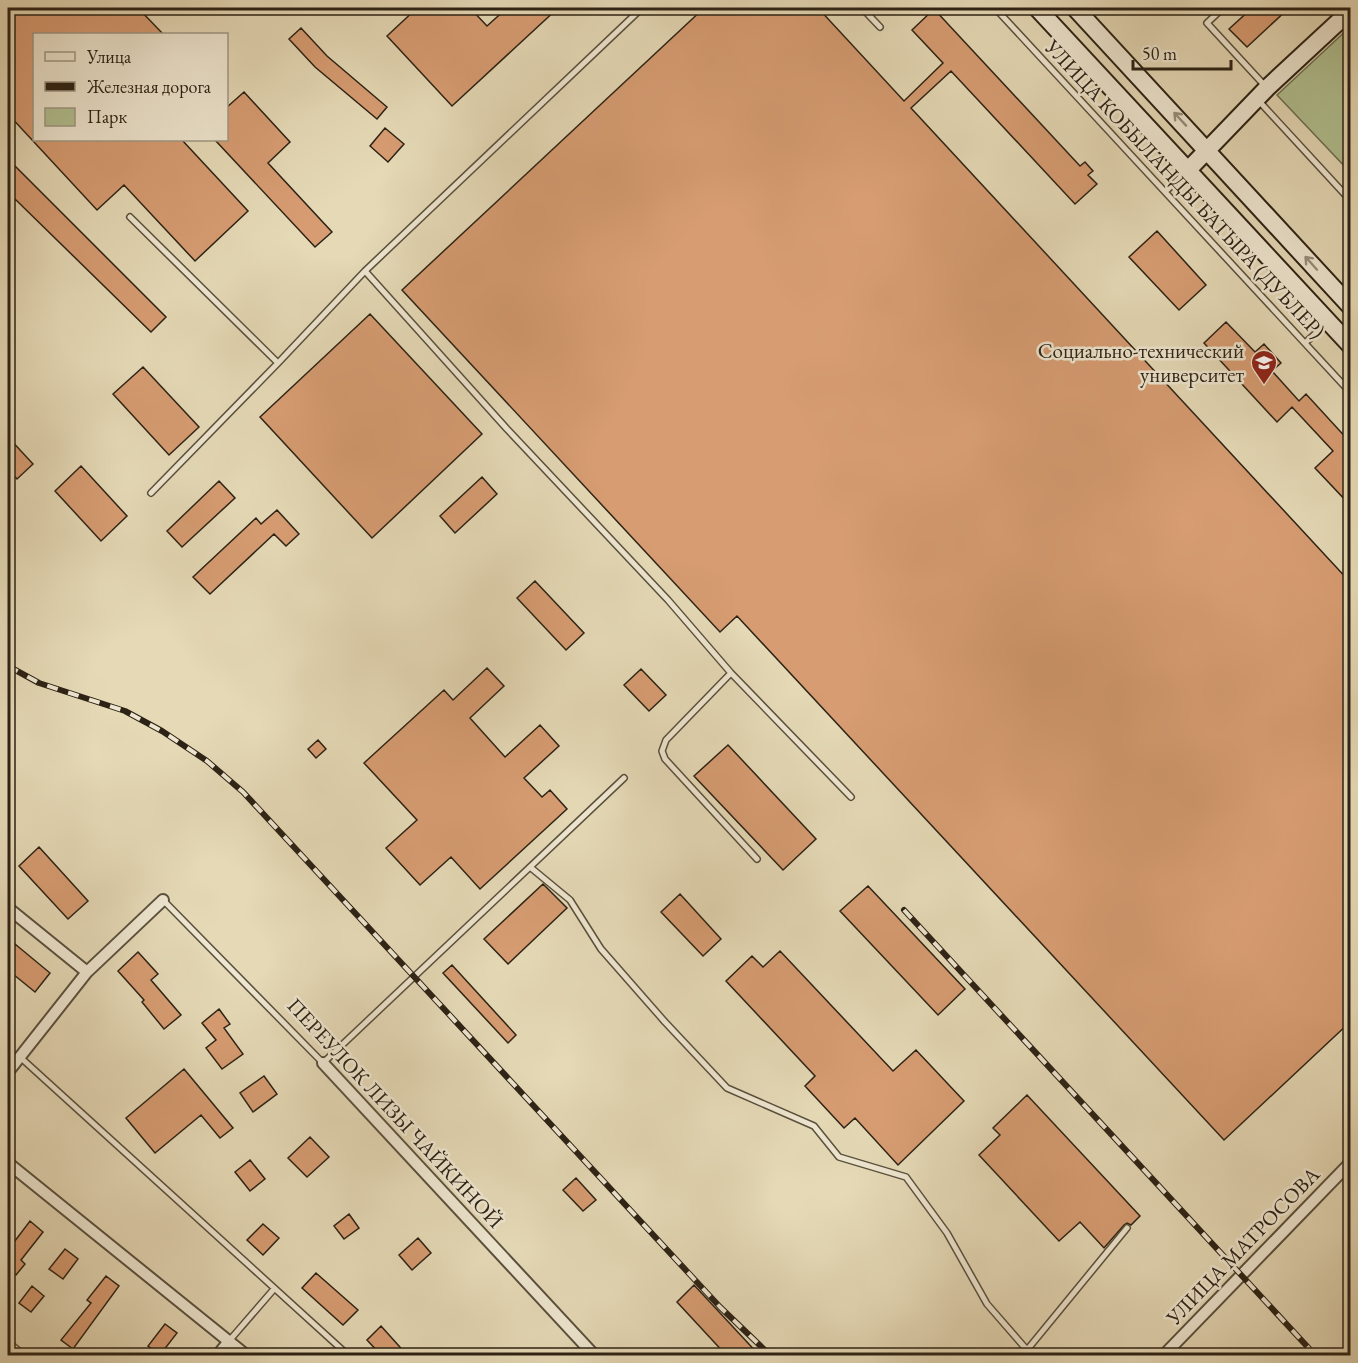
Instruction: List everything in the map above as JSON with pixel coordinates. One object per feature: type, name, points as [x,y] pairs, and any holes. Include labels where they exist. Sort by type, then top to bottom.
[{"type":"street","points":[[1037,8],[1350,345]]},
{"type":"street","points":[[1075,8],[1350,304],[1328,322]]},
{"type":"street","points":[[1188,170],[1262,94],[1350,11]]},
{"type":"street","points":[[8,1072],[87,972],[163,900]]},
{"type":"street","points":[[8,908],[87,972]]},
{"type":"street","name":"ПЕРЕУЛОК ЛИЗЫ ЧАЙКИНОЙ","points":[[323,1063],[595,1356]]},
{"type":"street","points":[[8,1163],[247,1356]]},
{"type":"street","name":"УЛИЦА МАТРОСОВА","points":[[1163,1356],[1350,1163]]},
{"type":"street","points":[[217,1356],[229,1341]]},
{"type":"lane","points":[[151,493],[365,271],[642,8]]},
{"type":"lane","points":[[862,8],[880,27]]},
{"type":"lane","name":"УЛИЦА КОБЫЛАНДЫ БАТЫРА (ДУБЛЕР)","points":[[995,8],[1350,392]]},
{"type":"lane","points":[[1223,8],[1207,23],[1262,94],[1350,200]]},
{"type":"lane","points":[[1165,192],[1188,170]]},
{"type":"lane","points":[[130,217],[278,363]]},
{"type":"lane","points":[[365,271],[507,429],[668,600],[731,673],[851,797]]},
{"type":"lane","points":[[1305,343],[1328,322]]},
{"type":"lane","points":[[731,673],[666,741],[662,751],[665,759],[757,860]]},
{"type":"lane","points":[[323,1063],[624,778]]},
{"type":"lane","points":[[530,867],[570,900],[601,949],[727,1088],[814,1126],[839,1157],[906,1178],[947,1233],[987,1304],[1027,1350],[1127,1228]]},
{"type":"lane","name":"ПЕРЕУЛОК ЛИЗЫ ЧАЙКИНОЙ","points":[[163,900],[323,1063]]},
{"type":"lane","points":[[20,1057],[349,1356]]},
{"type":"lane","points":[[229,1341],[274,1289]]},
{"type":"lane","points":[[8,1342],[25,1356]]},
{"type":"green space","points":[[1350,27],[1350,172],[1277,95]]},
{"type":"building","points":[[21,8],[138,8],[162,33],[33,33],[33,141],[8,114],[8,20]]},
{"type":"building","points":[[417,8],[470,8],[487,26],[507,8],[558,8],[452,106],[387,36]]},
{"type":"building","points":[[704,8],[818,8],[904,101],[943,63],[912,30],[934,9],[1080,166],[1085,162],[1093,171],[1088,175],[1097,184],[1075,204],[951,71],[911,108],[1350,582],[1350,1022],[1224,1140],[737,616],[720,632],[402,290]]},
{"type":"building","points":[[1252,8],[1289,8],[1247,47],[1229,29]]},
{"type":"building","points":[[301,28],[327,56],[387,107],[377,119],[315,67],[289,39]]},
{"type":"building","points":[[244,92],[290,142],[268,163],[332,232],[315,247],[216,141],[228,141],[228,106]]},
{"type":"building","points":[[385,128],[404,144],[388,162],[370,146]]},
{"type":"building","points":[[33,141],[183,141],[248,211],[195,261],[124,185],[97,210]]},
{"type":"building","points":[[8,159],[166,317],[151,332],[15,199],[8,206]]},
{"type":"building","points":[[1157,231],[1206,285],[1179,310],[1129,257]]},
{"type":"building","points":[[370,314],[482,434],[372,538],[260,417]]},
{"type":"building","name":"Социально-технический университет","points":[[1226,322],[1255,352],[1264,344],[1281,363],[1272,371],[1299,401],[1306,394],[1350,442],[1350,505],[1315,468],[1333,451],[1292,407],[1277,422],[1204,343]]},
{"type":"building","points":[[143,367],[199,427],[169,455],[113,394]]},
{"type":"building","points":[[8,437],[33,464],[17,479],[8,469]]},
{"type":"building","points":[[81,466],[127,516],[101,541],[55,491]]},
{"type":"building","points":[[482,477],[497,494],[455,533],[440,516]]},
{"type":"building","points":[[219,481],[235,498],[182,547],[167,531]]},
{"type":"building","points":[[277,510],[299,534],[286,546],[274,534],[210,594],[193,577],[256,518],[261,524]]},
{"type":"building","points":[[535,581],[584,633],[566,650],[517,598]]},
{"type":"building","points":[[487,668],[504,686],[470,718],[505,757],[540,725],[559,746],[524,778],[542,797],[550,790],[567,809],[480,889],[451,857],[420,885],[386,848],[417,820],[364,763],[444,690],[453,700]]},
{"type":"building","points":[[641,669],[666,695],[649,711],[624,685]]},
{"type":"building","points":[[318,740],[326,749],[316,758],[308,749]]},
{"type":"building","points":[[728,745],[816,839],[783,870],[694,776]]},
{"type":"building","points":[[39,847],[88,901],[68,919],[19,866]]},
{"type":"building","points":[[543,884],[567,908],[508,964],[484,939]]},
{"type":"building","points":[[868,886],[965,989],[938,1015],[840,911]]},
{"type":"building","points":[[680,894],[721,939],[703,956],[661,912]]},
{"type":"building","points":[[15,944],[50,973],[35,992],[8,970],[8,953]]},
{"type":"building","points":[[780,951],[893,1071],[916,1050],[964,1101],[898,1165],[855,1118],[844,1128],[805,1086],[815,1076],[726,981],[752,956],[763,967]]},
{"type":"building","points":[[138,952],[158,974],[151,980],[181,1015],[164,1029],[142,1002],[144,1000],[118,971]]},
{"type":"building","points":[[452,965],[516,1035],[508,1043],[443,973]]},
{"type":"building","points":[[219,1009],[230,1024],[224,1028],[243,1054],[222,1069],[206,1048],[216,1040],[202,1023]]},
{"type":"building","points":[[184,1069],[233,1128],[220,1138],[201,1115],[155,1153],[126,1118]]},
{"type":"building","points":[[264,1076],[277,1094],[253,1112],[240,1093]]},
{"type":"building","points":[[1027,1095],[1140,1216],[1131,1225],[1127,1223],[1124,1225],[1104,1248],[1080,1222],[1059,1241],[979,1155],[1000,1135],[993,1128]]},
{"type":"building","points":[[310,1137],[329,1157],[307,1177],[288,1158]]},
{"type":"building","points":[[250,1160],[265,1179],[250,1191],[235,1172]]},
{"type":"building","points":[[576,1178],[596,1200],[583,1211],[563,1190]]},
{"type":"building","points":[[349,1214],[359,1228],[344,1239],[334,1226]]},
{"type":"building","points":[[30,1221],[43,1232],[21,1260],[25,1264],[16,1275],[8,1268],[8,1250]]},
{"type":"building","points":[[263,1224],[279,1238],[263,1255],[247,1240]]},
{"type":"building","points":[[418,1238],[431,1253],[412,1270],[399,1255]]},
{"type":"building","points":[[65,1249],[78,1259],[63,1279],[49,1269]]},
{"type":"building","points":[[316,1273],[358,1310],[343,1325],[302,1288]]},
{"type":"building","points":[[106,1276],[119,1286],[73,1349],[61,1340],[91,1303],[87,1300]]},
{"type":"building","points":[[694,1285],[760,1356],[727,1356],[677,1302]]},
{"type":"building","points":[[32,1286],[44,1296],[31,1312],[19,1303]]},
{"type":"building","points":[[165,1324],[177,1333],[160,1355],[148,1346]]},
{"type":"building","points":[[381,1326],[408,1356],[382,1356],[367,1340]]},
{"type":"railway","points":[[8,666],[39,683],[125,711],[162,731],[207,761],[243,792],[720,1307],[771,1356]]},
{"type":"railway","points":[[904,910],[1316,1356]]},
{"type":"place","name":"Социально-технический университет","points":[[1264,386]]}]
